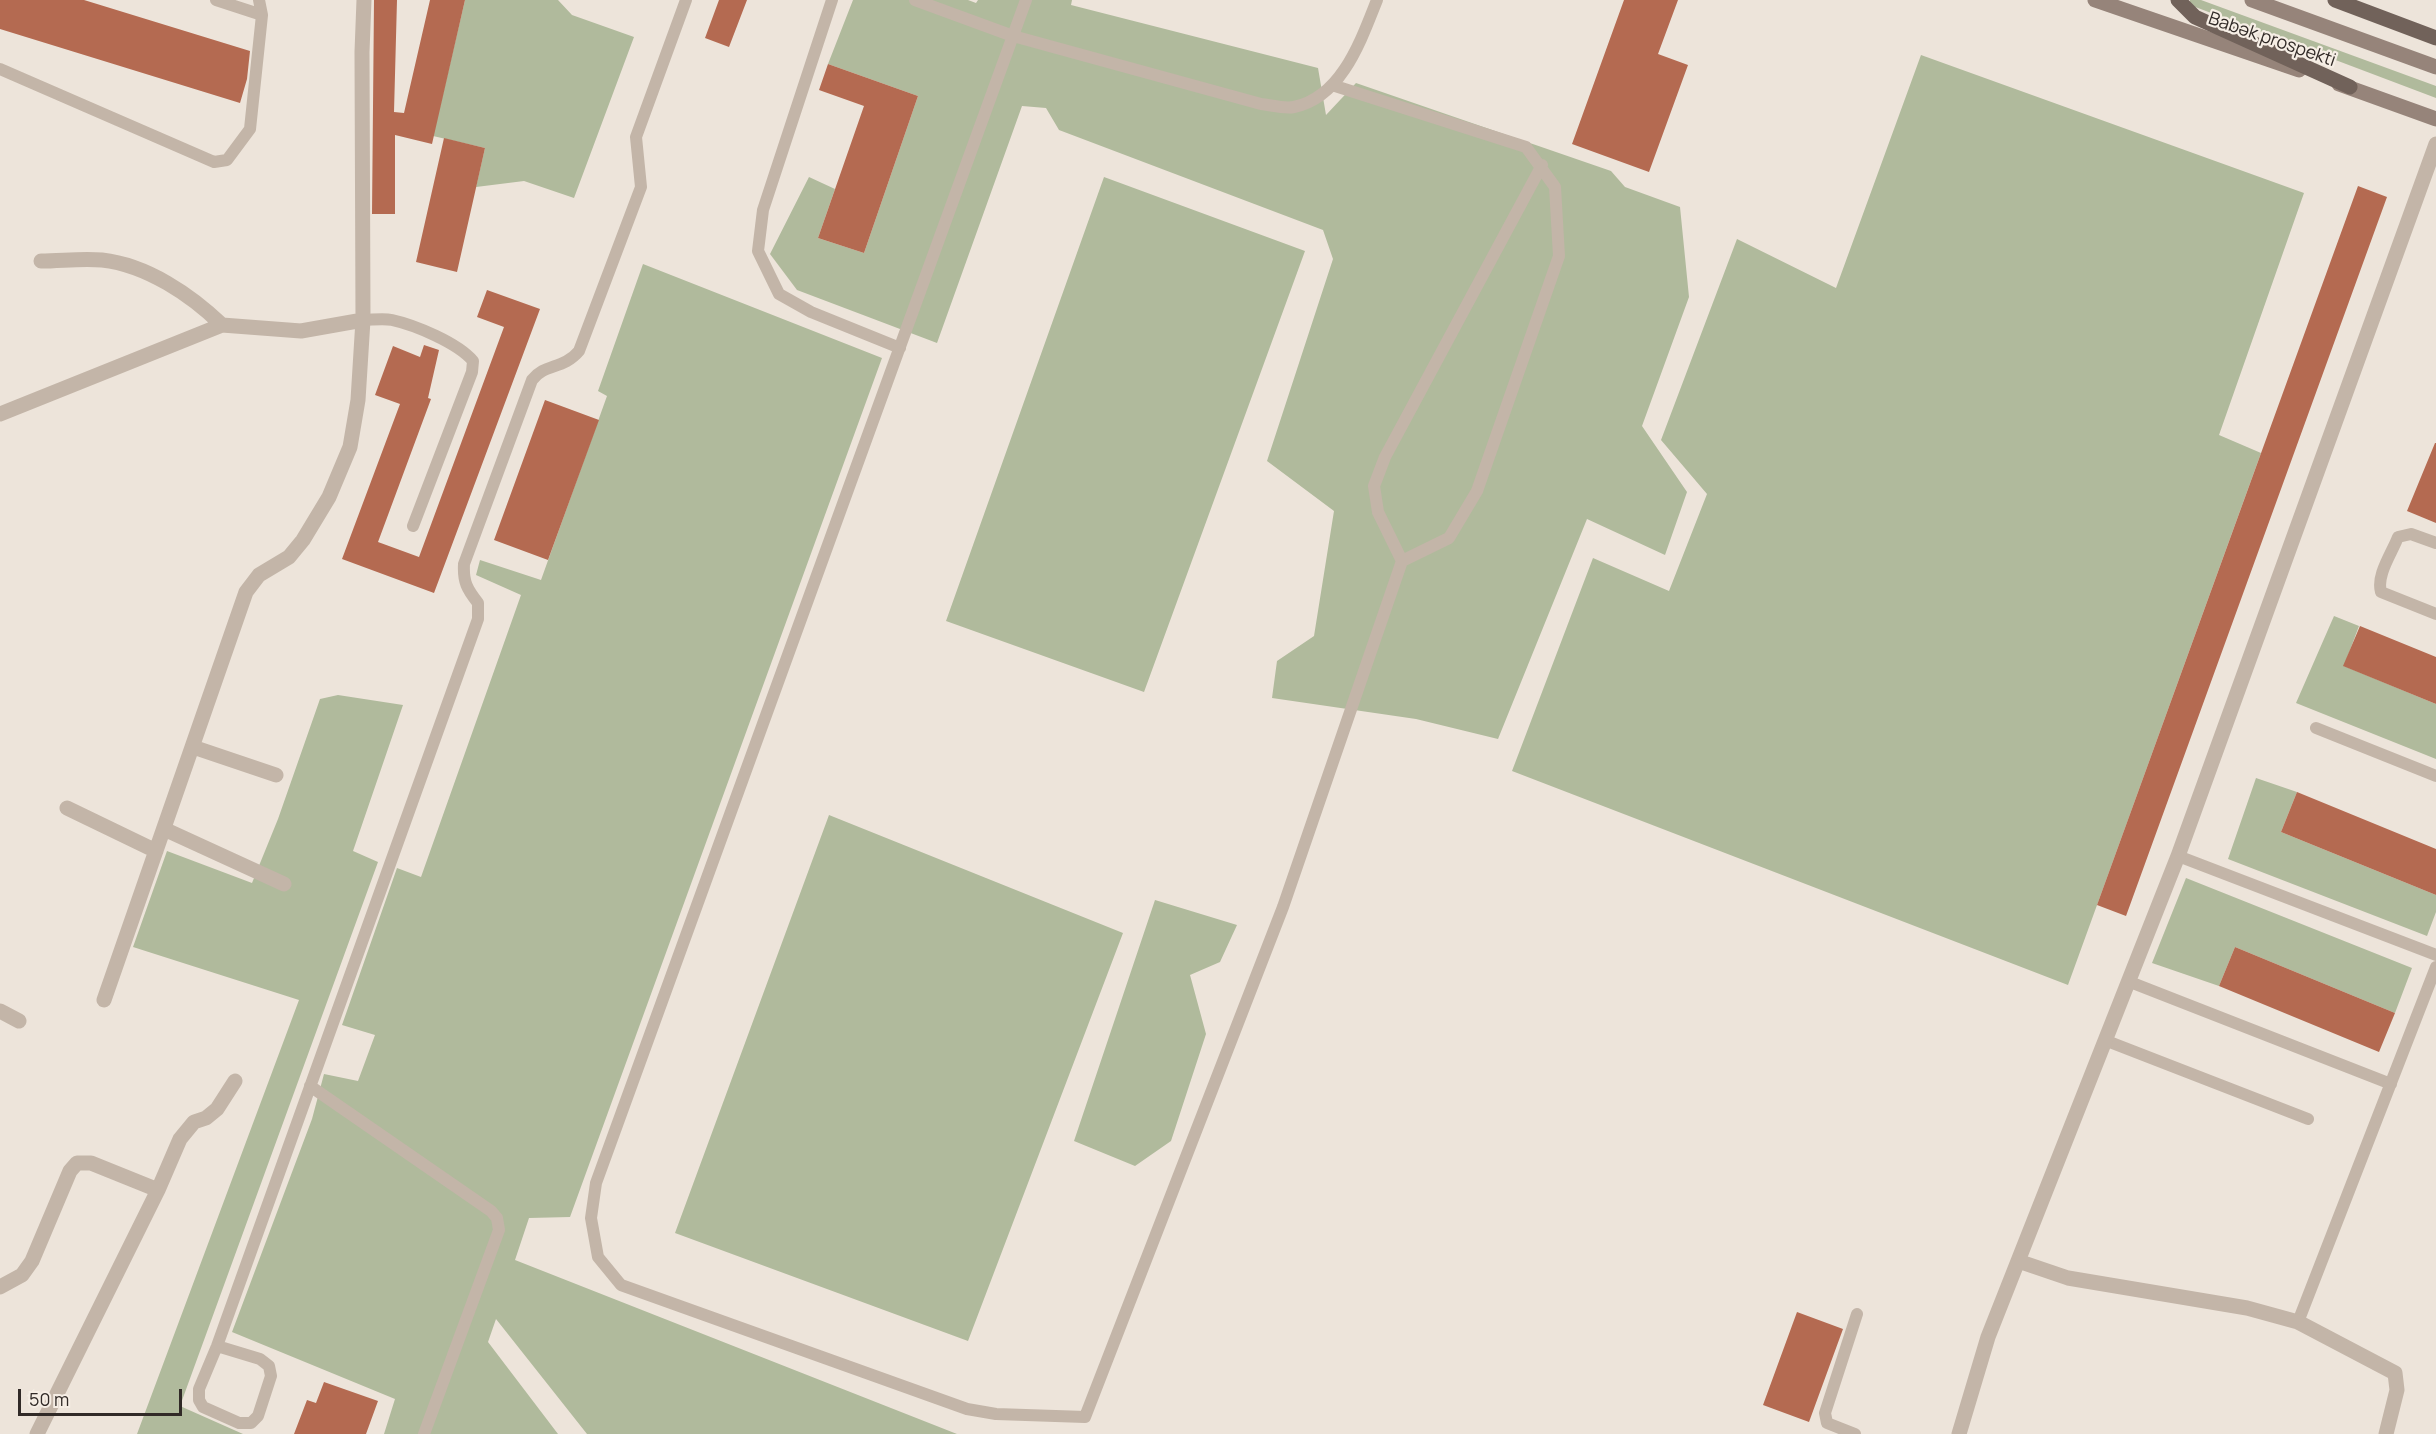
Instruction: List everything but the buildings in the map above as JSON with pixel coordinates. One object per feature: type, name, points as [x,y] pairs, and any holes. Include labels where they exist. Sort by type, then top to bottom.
[{"type":"main road","name":"Babək prospekti","points":[[2095,0],[2350,87],[2436,119]]},
{"type":"main road","points":[[2178,0],[2195,18],[2350,87]]},
{"type":"main road","points":[[2252,0],[2436,67]]},
{"type":"main road","points":[[2335,0],[2436,38]]},
{"type":"street","points":[[104,1000],[246,592],[259,575],[289,557],[303,540],[329,497],[350,447],[358,400],[363,320],[362,52],[364,0]]},
{"type":"street","points":[[1959,1434],[1988,1337],[2107,1041],[2178,856],[2436,144]]},
{"type":"street","points":[[41,261],[103,260],[141,272],[179,289],[222,325]]},
{"type":"street","points":[[0,414],[222,325],[301,331],[363,320]]},
{"type":"street","points":[[193,747],[276,775]]},
{"type":"street","points":[[67,808],[156,851]]},
{"type":"street","points":[[164,829],[284,884]]},
{"type":"street","points":[[0,1011],[19,1021]]},
{"type":"street","points":[[37,1434],[158,1190],[180,1139],[194,1122],[206,1118],[217,1109],[235,1082]]},
{"type":"street","points":[[1,1281],[22,1275],[32,1261],[70,1171],[77,1163],[91,1163],[158,1190]]},
{"type":"street","points":[[2018,1261],[2067,1278],[2247,1308],[2298,1322],[2395,1373],[2397,1390],[2386,1434]]},
{"type":"lane","points":[[216,0],[262,15]]},
{"type":"lane","points":[[0,69],[213,162],[227,160],[250,129],[262,15],[259,0]]},
{"type":"lane","points":[[218,1346],[260,1359],[268,1366],[272,1376],[258,1416],[251,1422],[239,1422],[203,1407],[199,1400],[199,1389],[218,1346],[478,619],[478,603],[466,588],[463,578],[464,564],[532,380],[539,372],[570,362],[579,351],[641,187],[636,136],[686,0]]},
{"type":"lane","points":[[832,0],[763,210],[758,251],[778,294],[811,312],[900,348]]},
{"type":"lane","points":[[915,0],[1013,36],[1261,104],[1292,108],[1307,102],[1332,85],[1354,55],[1377,0]]},
{"type":"lane","points":[[1026,0],[596,1183],[591,1218],[598,1257],[621,1285],[967,1409],[996,1414],[1085,1417],[1283,907],[1402,561],[1449,538],[1477,491],[1559,256],[1555,187],[1542,165],[1527,147],[1332,85]]},
{"type":"lane","points":[[1402,561],[1378,512],[1374,486],[1385,457],[1542,165]]},
{"type":"lane","points":[[363,320],[391,320],[448,342],[465,351],[473,361],[472,372],[413,526]]},
{"type":"lane","points":[[2436,543],[2411,534],[2398,537],[2380,577],[2380,587],[2382,592],[2436,614]]},
{"type":"lane","points":[[2316,728],[2436,776]]},
{"type":"lane","points":[[2178,856],[2436,955]]},
{"type":"lane","points":[[2298,1322],[2433,981],[2436,967]]},
{"type":"lane","points":[[2130,982],[2391,1084]]},
{"type":"lane","points":[[2107,1041],[2307,1119]]},
{"type":"lane","points":[[310,1086],[491,1211],[497,1218],[499,1230],[424,1434]]},
{"type":"lane","points":[[1855,1434],[1827,1423],[1825,1413],[1857,1314]]},
{"type":"green space","points":[[465,0],[558,0],[572,15],[634,37],[574,198],[524,181],[476,187],[485,148],[433,136]]},
{"type":"green space","points":[[853,0],[968,0],[976,3],[978,0],[1072,0],[1071,5],[1318,68],[1326,115],[1356,83],[1611,171],[1625,187],[1680,207],[1689,297],[1642,426],[1687,492],[1665,555],[1587,519],[1498,739],[1416,719],[1272,698],[1277,661],[1314,636],[1334,511],[1267,461],[1333,259],[1323,230],[1059,130],[1046,108],[1022,106],[937,343],[797,290],[770,254],[809,177],[835,189],[818,238],[864,253],[918,96],[828,64]]},
{"type":"green space","points":[[2190,0],[2201,0],[2436,86],[2436,98],[2190,5]]},
{"type":"green space","points":[[1921,55],[2304,193],[2219,435],[2261,453],[2068,985],[1512,771],[1593,558],[1669,591],[1707,494],[1661,440],[1737,239],[1836,288]]},
{"type":"green space","points":[[1104,177],[1305,251],[1144,692],[946,621]]},
{"type":"green space","points":[[643,264],[882,358],[570,1217],[529,1218],[515,1260],[957,1434],[587,1434],[496,1319],[488,1342],[558,1434],[384,1434],[395,1399],[232,1332],[312,1119],[324,1074],[358,1081],[375,1035],[342,1025],[397,868],[421,877],[521,595],[476,575],[480,560],[541,580],[607,396],[598,391]]},
{"type":"green space","points":[[2334,616],[2359,626],[2344,666],[2436,704],[2436,759],[2296,703]]},
{"type":"green space","points":[[338,695],[403,705],[353,851],[378,862],[180,1406],[243,1434],[137,1434],[299,1000],[133,947],[167,851],[252,883],[278,819],[320,699]]},
{"type":"green space","points":[[2256,778],[2297,792],[2281,832],[2436,895],[2436,912],[2427,936],[2228,859]]},
{"type":"green space","points":[[829,815],[1123,933],[968,1341],[675,1233]]},
{"type":"green space","points":[[2186,878],[2412,968],[2395,1013],[2235,947],[2219,986],[2152,963]]},
{"type":"green space","points":[[1155,900],[1237,925],[1220,962],[1190,975],[1206,1034],[1171,1141],[1135,1166],[1074,1141]]}]
